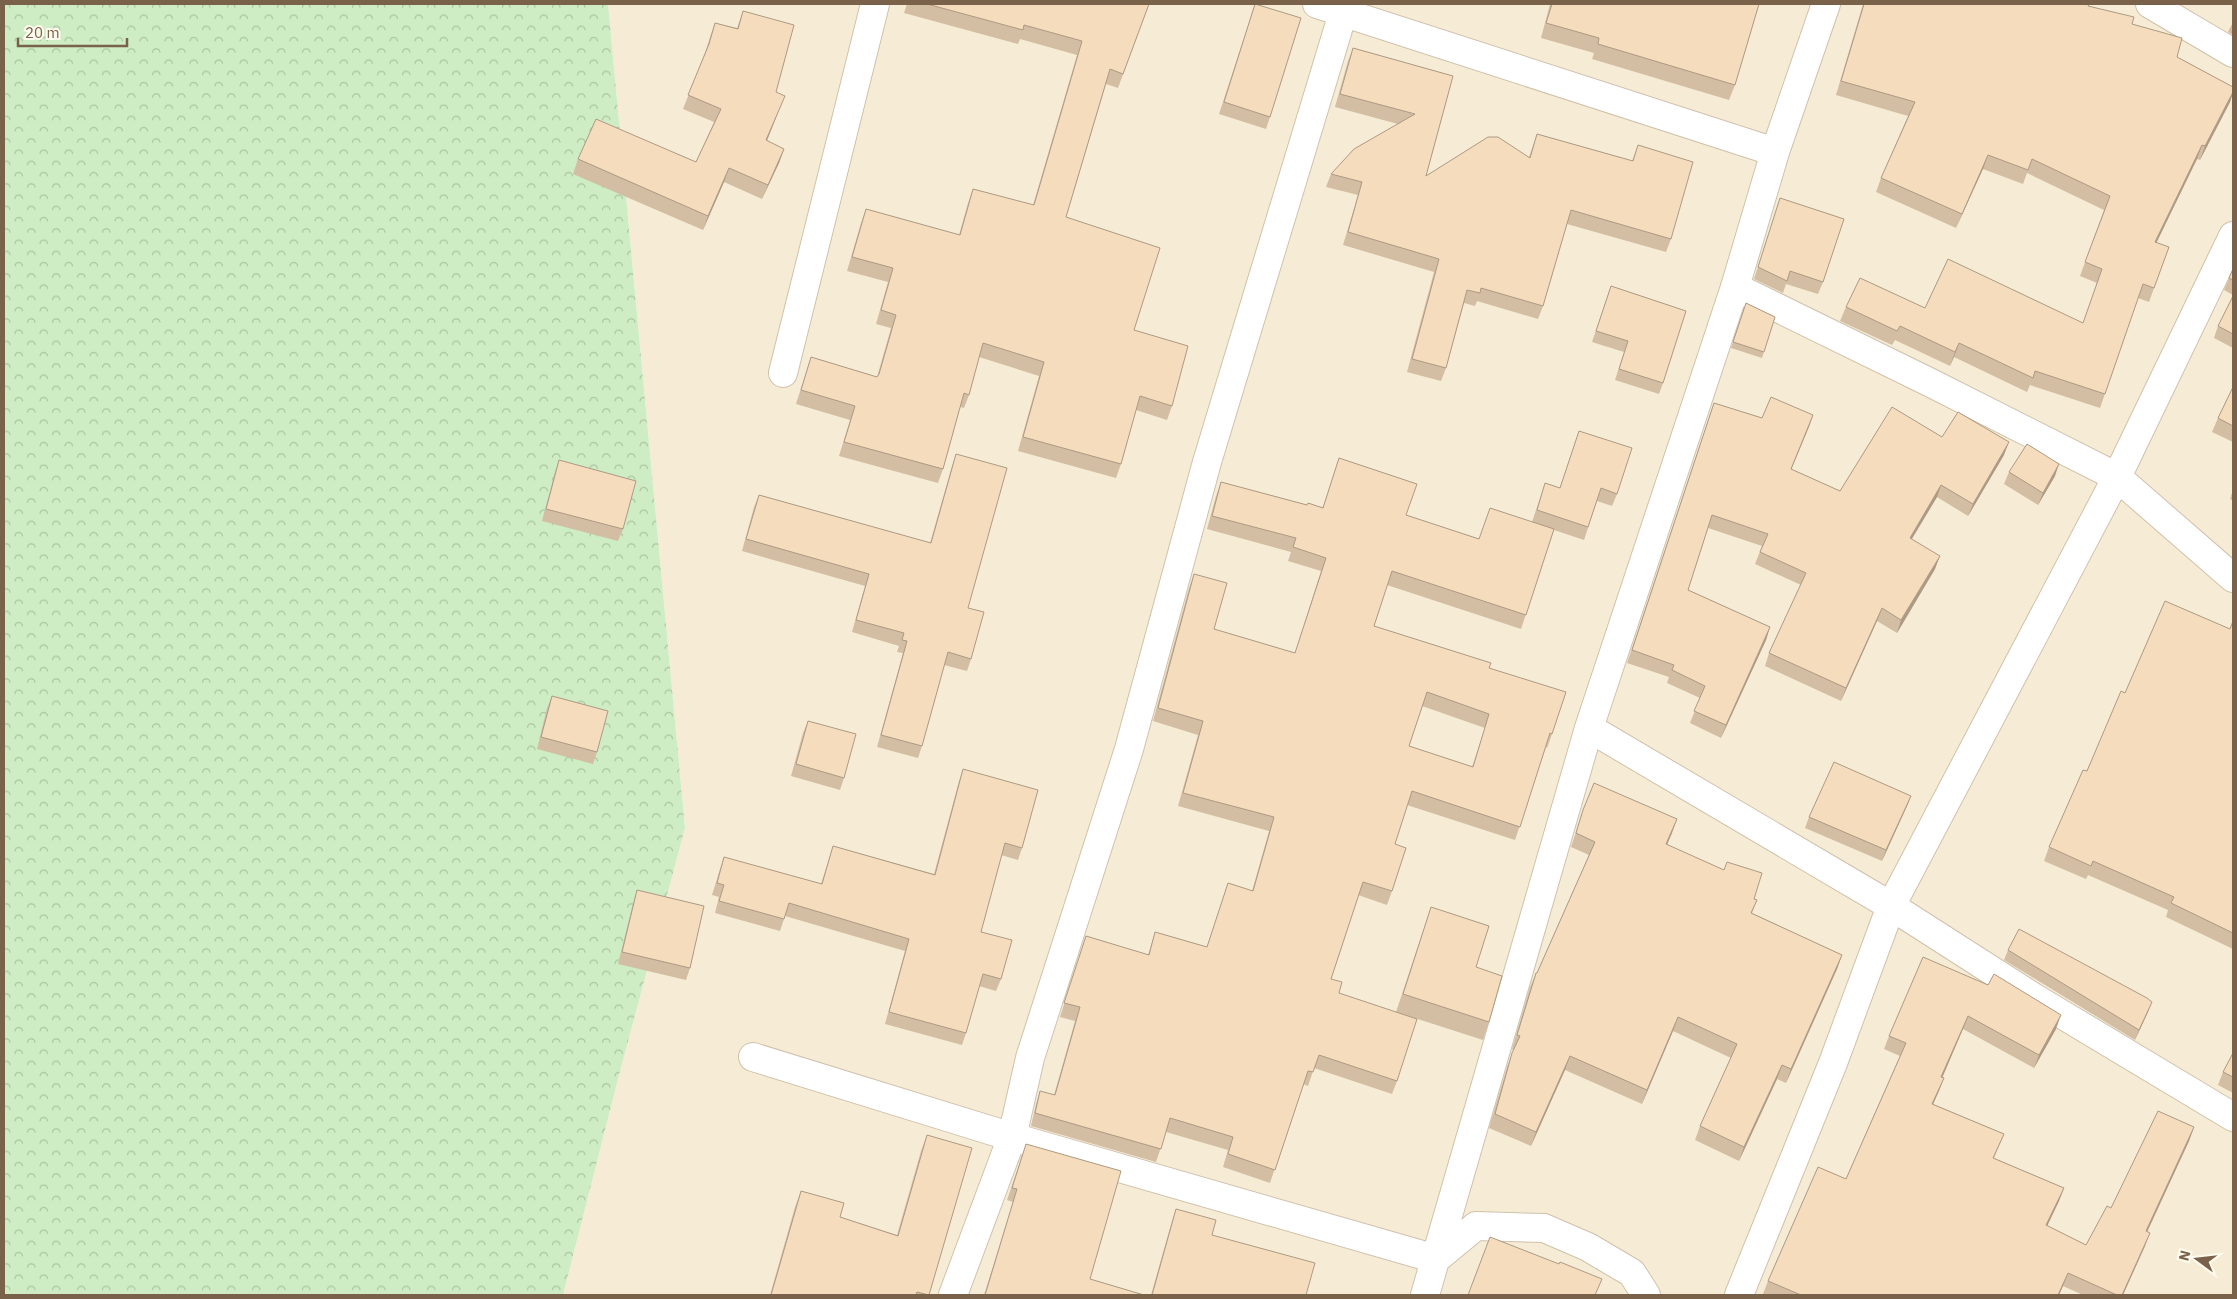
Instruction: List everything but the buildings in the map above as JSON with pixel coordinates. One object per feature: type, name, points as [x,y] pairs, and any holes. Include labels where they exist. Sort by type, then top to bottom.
[{"type":"street","points":[[783,373],[875,4]]},
{"type":"street","points":[[1317,4],[1774,152]]},
{"type":"street","points":[[1425,1295],[1589,728],[1735,287],[1774,152],[1826,4]]},
{"type":"street","points":[[2150,4],[2233,53]]},
{"type":"street","points":[[953,1295],[1012,1136],[1030,1058],[1129,749],[1207,462],[1343,13]]},
{"type":"street","points":[[1739,1295],[1829,1072],[1891,906],[2116,477],[2233,236]]},
{"type":"street","points":[[1735,287],[1929,382],[2116,477],[2233,578]]},
{"type":"street","points":[[1589,728],[1891,906],[2033,997],[2233,1118]]},
{"type":"street","points":[[753,1057],[1012,1136],[1436,1259]]},
{"type":"street","points":[[1436,1259],[1476,1226],[1544,1228],[1588,1247],[1632,1273],[1646,1295]]},
{"type":"shaded area","points":[[608,4],[2233,4],[2233,1295],[563,1295],[685,828]]},
{"type":"green space","points":[[4,4],[608,4],[685,828],[563,1295],[4,1295]]}]
